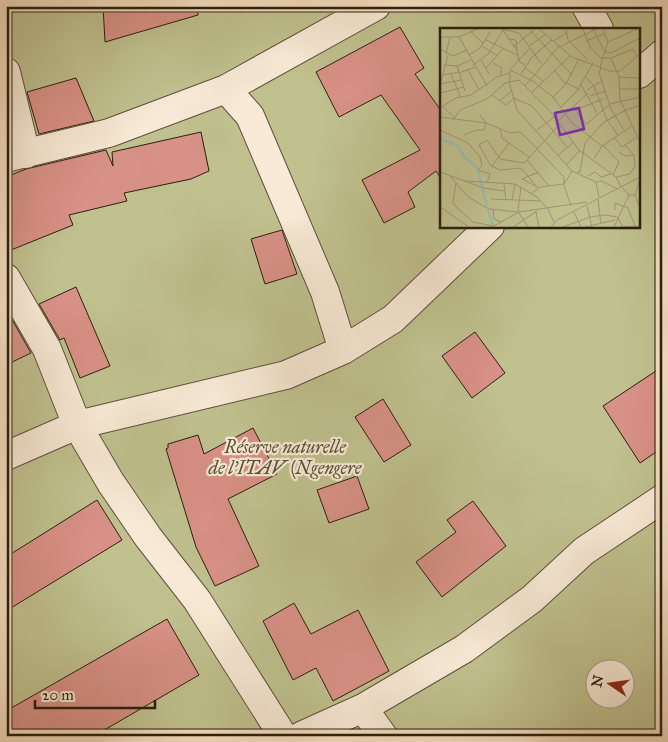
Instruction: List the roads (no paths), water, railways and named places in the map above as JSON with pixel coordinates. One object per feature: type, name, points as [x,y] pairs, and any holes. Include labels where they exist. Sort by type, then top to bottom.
[{"type":"street","points":[[6,72],[16,156],[109,133],[226,89],[376,6]]},
{"type":"street","points":[[586,6],[598,28]]},
{"type":"street","points":[[640,73],[662,54]]},
{"type":"street","points":[[226,89],[250,116],[325,292],[343,350]]},
{"type":"street","points":[[6,456],[77,425],[286,376],[343,350],[393,319],[488,228]]},
{"type":"street","points":[[6,278],[47,349],[77,425],[111,483],[148,537],[197,600],[283,736]]},
{"type":"street","points":[[301,736],[363,708],[464,648],[532,599],[584,551],[662,499]]},
{"type":"street","points":[[363,708],[383,736]]},
{"type":"park label","name":"Réserve naturelle de l'ITAV (Ngengere","points":[[285,457]]}]
